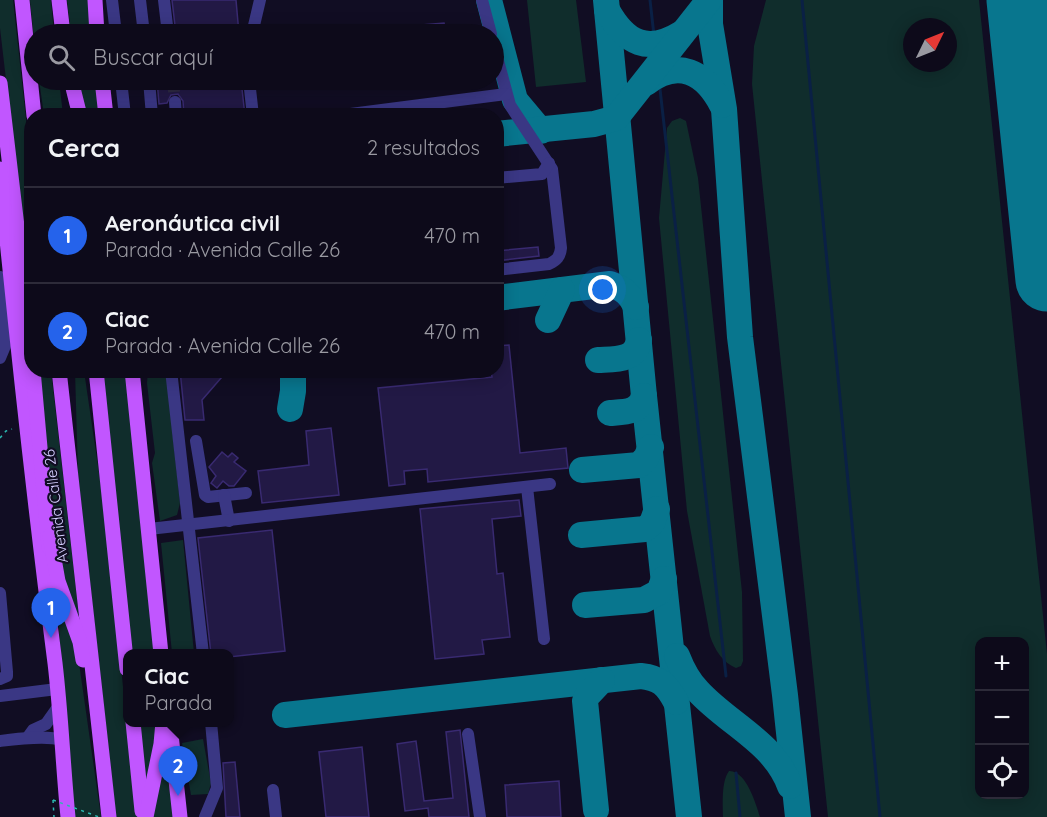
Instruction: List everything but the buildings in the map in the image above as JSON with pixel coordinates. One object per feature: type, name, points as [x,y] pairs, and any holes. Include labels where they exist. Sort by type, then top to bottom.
[{"type":"main road","points":[[22,0],[24,24]]},
{"type":"main road","points":[[59,0],[62,24]]},
{"type":"main road","points":[[96,0],[97,24]]},
{"type":"main road","points":[[0,83],[24,286]]},
{"type":"main road","points":[[31,90],[33,108]]},
{"type":"main road","points":[[70,90],[71,108]]},
{"type":"main road","points":[[72,90],[78,108]]},
{"type":"main road","points":[[103,90],[105,108]]},
{"type":"main road","name":"Avenida Calle 26","points":[[0,170],[1,199],[55,664],[68,817]]},
{"type":"main road","name":"Avenida Calle 26","points":[[34,378],[48,521],[55,621],[55,664]]},
{"type":"main road","name":"Avenida Calle 26","points":[[60,378],[110,817]]},
{"type":"main road","points":[[61,393],[63,378]]},
{"type":"main road","points":[[90,378],[106,459]]},
{"type":"main road","points":[[97,378],[125,649]]},
{"type":"main road","points":[[133,378],[161,649]]},
{"type":"main road","points":[[48,521],[58,581],[82,650],[89,701],[104,769]]},
{"type":"main road","points":[[134,727],[145,817]]},
{"type":"main road","points":[[145,817],[163,727]]},
{"type":"main road","points":[[170,727],[180,817]]},
{"type":"lane","points":[[112,0],[115,24]]},
{"type":"lane","points":[[140,0],[143,24]]},
{"type":"lane","points":[[164,0],[167,24]]},
{"type":"lane","points":[[254,24],[260,0]]},
{"type":"lane","points":[[482,0],[488,24]]},
{"type":"lane","points":[[504,86],[520,123],[549,163],[554,177],[560,255],[556,261],[549,264],[504,269]]},
{"type":"lane","points":[[122,90],[124,108]]},
{"type":"lane","points":[[149,90],[151,108]]},
{"type":"lane","points":[[250,90],[252,108]]},
{"type":"lane","points":[[397,108],[506,94]]},
{"type":"lane","points":[[175,102],[175,108]]},
{"type":"lane","points":[[504,177],[542,174],[549,163]]},
{"type":"lane","points":[[0,277],[5,346],[0,358]]},
{"type":"lane","points":[[135,407],[139,378]]},
{"type":"lane","points":[[172,378],[202,649]]},
{"type":"lane","points":[[196,441],[204,493],[208,497],[246,493]]},
{"type":"lane","points":[[149,529],[550,484]]},
{"type":"lane","points":[[527,487],[544,639]]},
{"type":"lane","points":[[225,495],[229,521]]},
{"type":"lane","points":[[0,595],[8,672],[7,676],[0,679]]},
{"type":"lane","points":[[0,696],[57,689]]},
{"type":"lane","points":[[28,737],[33,730],[46,724],[58,707]]},
{"type":"lane","points":[[205,817],[217,788],[211,727]]},
{"type":"lane","points":[[468,734],[480,817]]},
{"type":"lane","points":[[0,741],[28,737],[61,740]]},
{"type":"lane","points":[[273,790],[276,817]]},
{"type":"path","points":[[0,438],[6,431],[12,429]]},
{"type":"path","points":[[54,817],[54,800],[99,817]]},
{"type":"green space","points":[[0,0],[13,0],[25,108],[24,235],[0,28]]},
{"type":"green space","points":[[30,0],[51,0],[53,24],[32,24]]},
{"type":"green space","points":[[67,0],[90,0],[92,24],[70,24]]},
{"type":"green space","points":[[527,0],[576,0],[586,82],[536,87]]},
{"type":"green space","points":[[766,0],[979,0],[1047,654],[1047,817],[828,817],[752,84],[754,46]]},
{"type":"green space","points":[[40,90],[60,90],[62,108],[43,108]]},
{"type":"green space","points":[[81,90],[97,90],[98,108],[85,108]]},
{"type":"green space","points":[[680,118],[686,121],[698,178],[742,592],[743,661],[741,666],[736,668],[720,655],[710,636],[687,511],[659,218],[667,128],[672,121]]},
{"type":"green space","points":[[41,378],[52,378],[80,625],[62,573],[55,532]]},
{"type":"green space","points":[[75,378],[85,378],[103,500],[123,686],[123,727],[127,727],[137,817],[116,817],[78,474]]},
{"type":"green space","points":[[104,378],[128,378],[154,649],[131,649]]},
{"type":"green space","points":[[147,378],[167,378],[180,503],[177,515],[160,521],[152,463],[155,453]]},
{"type":"green space","points":[[183,540],[194,649],[172,649],[161,543]]},
{"type":"green space","points":[[56,593],[77,649],[101,817],[74,817]]},
{"type":"green space","points":[[138,727],[156,727],[155,745],[146,791]]},
{"type":"green space","points":[[203,739],[211,783],[208,794],[191,795],[182,743]]},
{"type":"green space","points":[[168,742],[174,817],[151,817]]},
{"type":"green space","points":[[729,771],[735,772],[745,782],[753,796],[760,817],[723,817],[724,787]]},
{"type":"waterway","points":[[650,0],[726,676]]},
{"type":"waterway","points":[[802,0],[880,817]]},
{"type":"waterway","points":[[736,773],[740,817]]},
{"type":"taxiway","points":[[489,0],[495,24]]},
{"type":"taxiway","points":[[606,0],[644,396],[689,817]]},
{"type":"taxiway","points":[[504,133],[594,124],[616,118],[709,0]]},
{"type":"taxiway","points":[[710,0],[710,24],[724,109],[740,337],[798,817]]},
{"type":"taxiway","points":[[607,10],[622,31],[639,42],[659,43],[682,33]]},
{"type":"taxiway","points":[[504,58],[515,100],[541,131]]},
{"type":"taxiway","points":[[646,83],[669,71],[690,72],[707,84],[722,105]]},
{"type":"taxiway","points":[[504,297],[610,284],[626,293],[636,307]]},
{"type":"taxiway","points":[[548,320],[562,290]]},
{"type":"taxiway","points":[[598,360],[624,358],[634,352],[639,340]]},
{"type":"taxiway","points":[[290,409],[293,378]]},
{"type":"taxiway","points":[[610,413],[635,409],[644,396]]},
{"type":"taxiway","points":[[582,470],[639,465],[646,458],[651,447]]},
{"type":"taxiway","points":[[581,535],[645,529],[652,523],[657,509]]},
{"type":"taxiway","points":[[585,605],[644,600],[659,592],[664,579]]},
{"type":"taxiway","points":[[677,656],[694,687],[762,745],[783,771],[790,786]]},
{"type":"taxiway","points":[[285,715],[641,676],[662,683],[676,702]]},
{"type":"taxiway","points":[[596,810],[585,701],[602,680]]},
{"type":"runway","points":[[1018,0],[1047,280]]},
{"type":"tunnel","points":[[174,90],[175,102]]},
{"type":"place","name":"Aeronáutica civil","points":[[51,638]]},
{"type":"place","name":"Ciac","points":[[178,796]]}]
